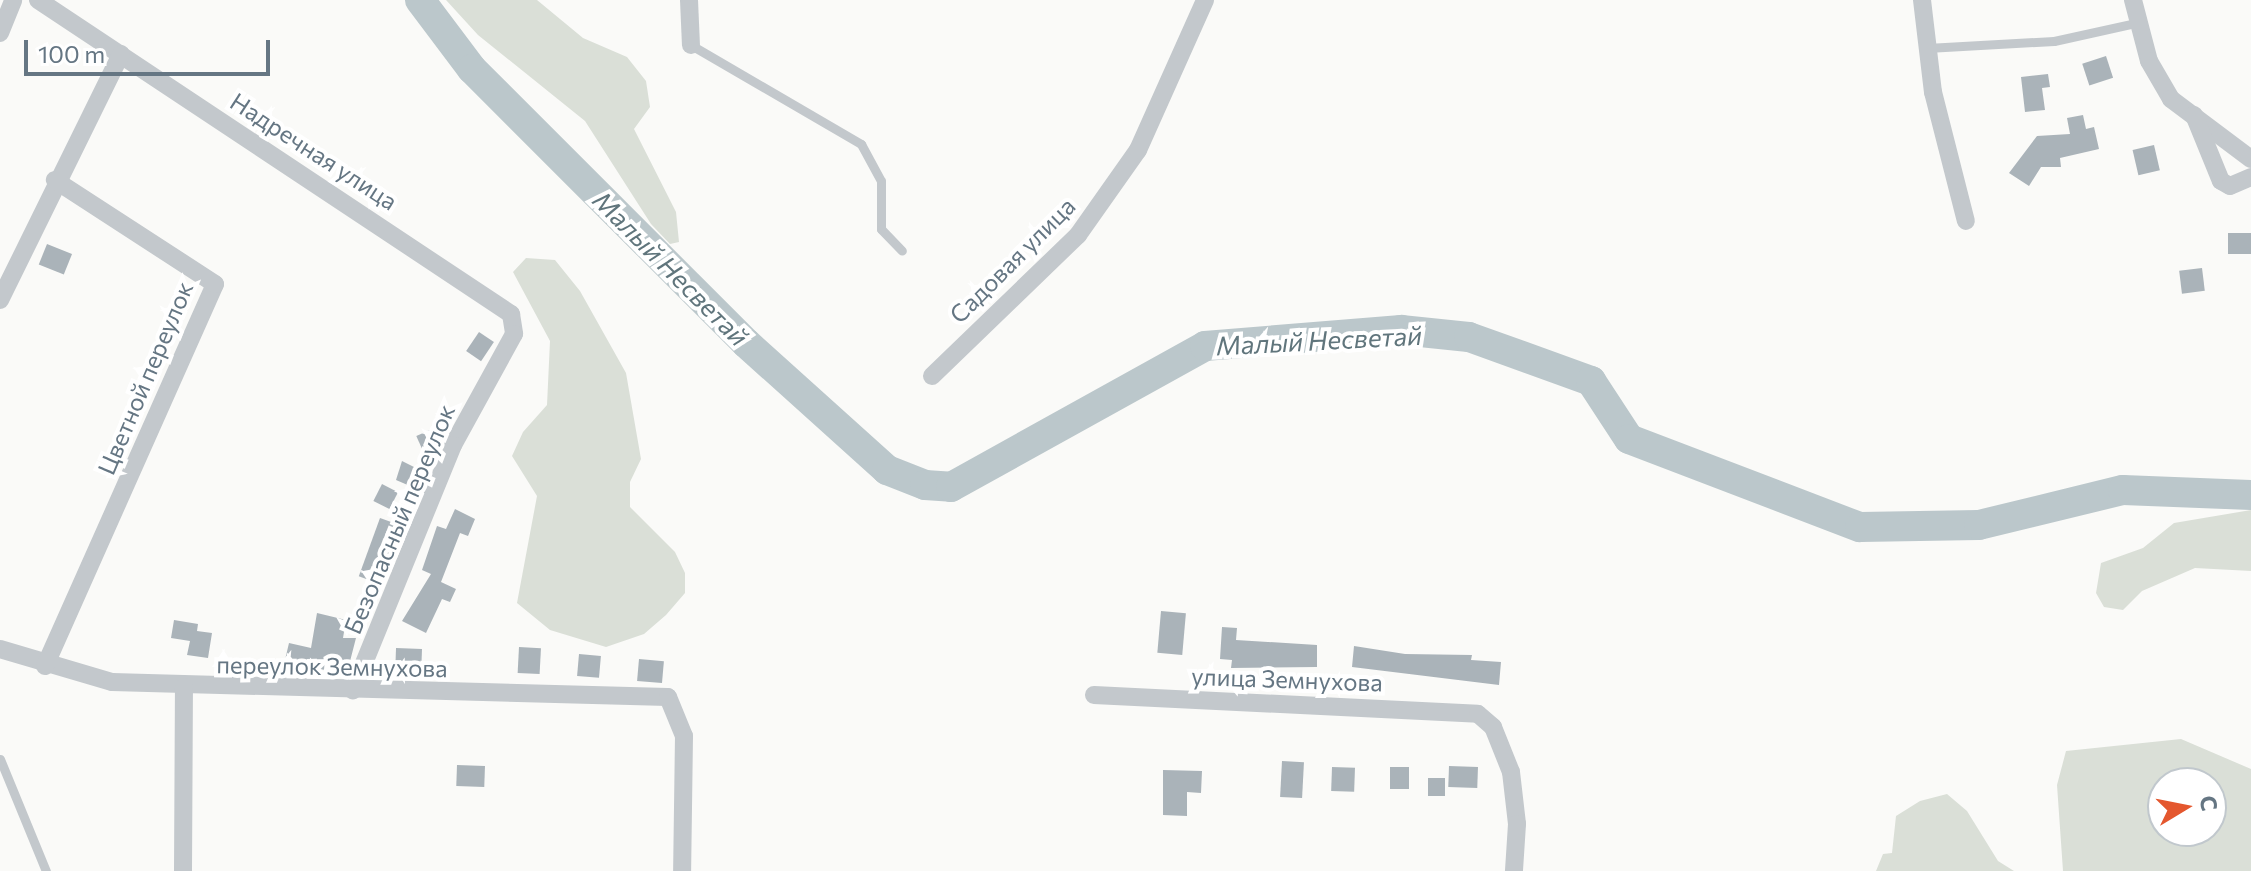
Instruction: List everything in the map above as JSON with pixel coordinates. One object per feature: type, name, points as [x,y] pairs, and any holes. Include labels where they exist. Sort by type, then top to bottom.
[{"type":"street","points":[[0,33],[13,0]]},
{"type":"street","name":"Надречная улица","points":[[38,0],[427,254],[504,307],[515,326]]},
{"type":"street","points":[[689,0],[691,45]]},
{"type":"street","name":"Садовая улица","points":[[932,376],[1078,235],[1138,150],[1205,0]]},
{"type":"street","points":[[1922,0],[1933,92],[1966,221]]},
{"type":"street","points":[[2133,0],[2136,23],[2149,61],[2171,99],[2251,159]]},
{"type":"street","points":[[0,300],[55,180],[121,54]]},
{"type":"street","points":[[2194,115],[2221,181],[2230,186],[2251,177]]},
{"type":"street","name":"Цветной переулок","points":[[45,666],[215,284],[55,180]]},
{"type":"street","name":"Безопасный переулок","points":[[353,690],[453,445],[515,326]]},
{"type":"street","name":"переулок Земнухова","points":[[0,649],[45,666],[112,682],[184,687],[668,697],[684,736],[682,871]]},
{"type":"street","points":[[183,871],[184,687]]},
{"type":"street","name":"улица Земнухова","points":[[1094,695],[1478,714],[1493,727],[1511,772],[1517,824],[1514,871]]},
{"type":"lane","points":[[1927,48],[2054,41],[2136,23]]},
{"type":"lane","points":[[691,45],[861,144],[881,181],[881,229],[902,251]]},
{"type":"lane","points":[[0,759],[46,871]]},
{"type":"shaded area","points":[[446,0],[537,0],[583,38],[627,57],[646,81],[650,107],[634,129],[676,212],[679,242],[670,244],[651,224],[585,121],[478,35]]},
{"type":"shaded area","points":[[526,258],[555,260],[580,291],[626,373],[641,459],[630,482],[630,507],[675,552],[685,573],[685,593],[666,615],[644,634],[606,647],[550,630],[517,603],[537,496],[512,456],[523,432],[547,405],[550,341],[513,272]]},
{"type":"shaded area","points":[[2251,510],[2251,571],[2195,568],[2142,591],[2123,610],[2104,607],[2096,593],[2101,563],[2143,548],[2174,523]]},
{"type":"shaded area","points":[[2181,739],[2251,769],[2251,871],[2063,871],[2057,785],[2066,751]]},
{"type":"shaded area","points":[[1947,794],[1967,811],[1998,861],[2014,871],[1876,871],[1883,854],[1892,853],[1896,816],[1920,801]]},
{"type":"building","points":[[2106,56],[2113,78],[2089,86],[2082,64]]},
{"type":"building","points":[[2048,74],[2050,87],[2042,88],[2045,110],[2025,112],[2021,77]]},
{"type":"building","points":[[2083,115],[2086,129],[2094,127],[2099,149],[2060,158],[2061,167],[2041,167],[2029,186],[2009,173],[2037,136],[2070,134],[2067,118]]},
{"type":"building","points":[[2154,145],[2160,170],[2138,175],[2133,150]]},
{"type":"building","points":[[2228,233],[2251,233],[2251,254],[2228,254]]},
{"type":"building","points":[[47,244],[72,254],[64,275],[39,264]]},
{"type":"building","points":[[2202,268],[2205,291],[2182,294],[2179,271]]},
{"type":"building","points":[[479,332],[494,342],[481,361],[466,351]]},
{"type":"building","points":[[430,430],[438,448],[424,454],[416,436]]},
{"type":"building","points":[[402,461],[418,469],[410,486],[396,480]]},
{"type":"building","points":[[382,484],[398,492],[389,509],[373,501]]},
{"type":"building","points":[[455,509],[475,519],[468,536],[460,533],[441,582],[456,589],[450,602],[442,599],[426,633],[402,621],[431,574],[422,570],[437,526],[446,529]]},
{"type":"building","points":[[380,518],[402,526],[380,584],[359,576]]},
{"type":"building","points":[[1161,611],[1186,613],[1182,655],[1157,653]]},
{"type":"building","points":[[317,613],[346,620],[343,638],[356,638],[347,673],[284,664],[289,643],[311,648]]},
{"type":"building","points":[[174,620],[198,624],[197,631],[212,633],[208,658],[187,655],[190,641],[171,638]]},
{"type":"building","points":[[1222,627],[1237,628],[1236,640],[1317,645],[1317,667],[1231,668],[1232,660],[1220,659]]},
{"type":"building","points":[[1354,646],[1405,654],[1472,655],[1471,660],[1501,662],[1499,685],[1352,667]]},
{"type":"building","points":[[519,647],[541,648],[540,674],[518,673]]},
{"type":"building","points":[[396,648],[422,649],[421,675],[395,674]]},
{"type":"building","points":[[579,654],[601,656],[599,678],[577,676]]},
{"type":"building","points":[[639,659],[664,661],[662,683],[637,681]]},
{"type":"building","points":[[1282,761],[1304,762],[1302,798],[1280,797]]},
{"type":"building","points":[[457,765],[485,766],[484,787],[456,786]]},
{"type":"building","points":[[1449,766],[1478,767],[1477,788],[1448,787]]},
{"type":"building","points":[[1332,767],[1355,768],[1354,792],[1331,791]]},
{"type":"building","points":[[1390,767],[1409,767],[1409,789],[1390,789]]},
{"type":"building","points":[[1163,770],[1202,771],[1201,793],[1187,792],[1187,816],[1163,815]]},
{"type":"building","points":[[1428,778],[1445,778],[1445,796],[1428,796]]},
{"type":"waterway","name":"Малый Несветай","points":[[420,0],[472,69],[746,343],[887,470],[925,485],[951,487],[1205,346],[1401,330],[1469,337],[1591,381],[1629,439],[1860,527],[1979,525],[2123,490],[2251,495]]}]
